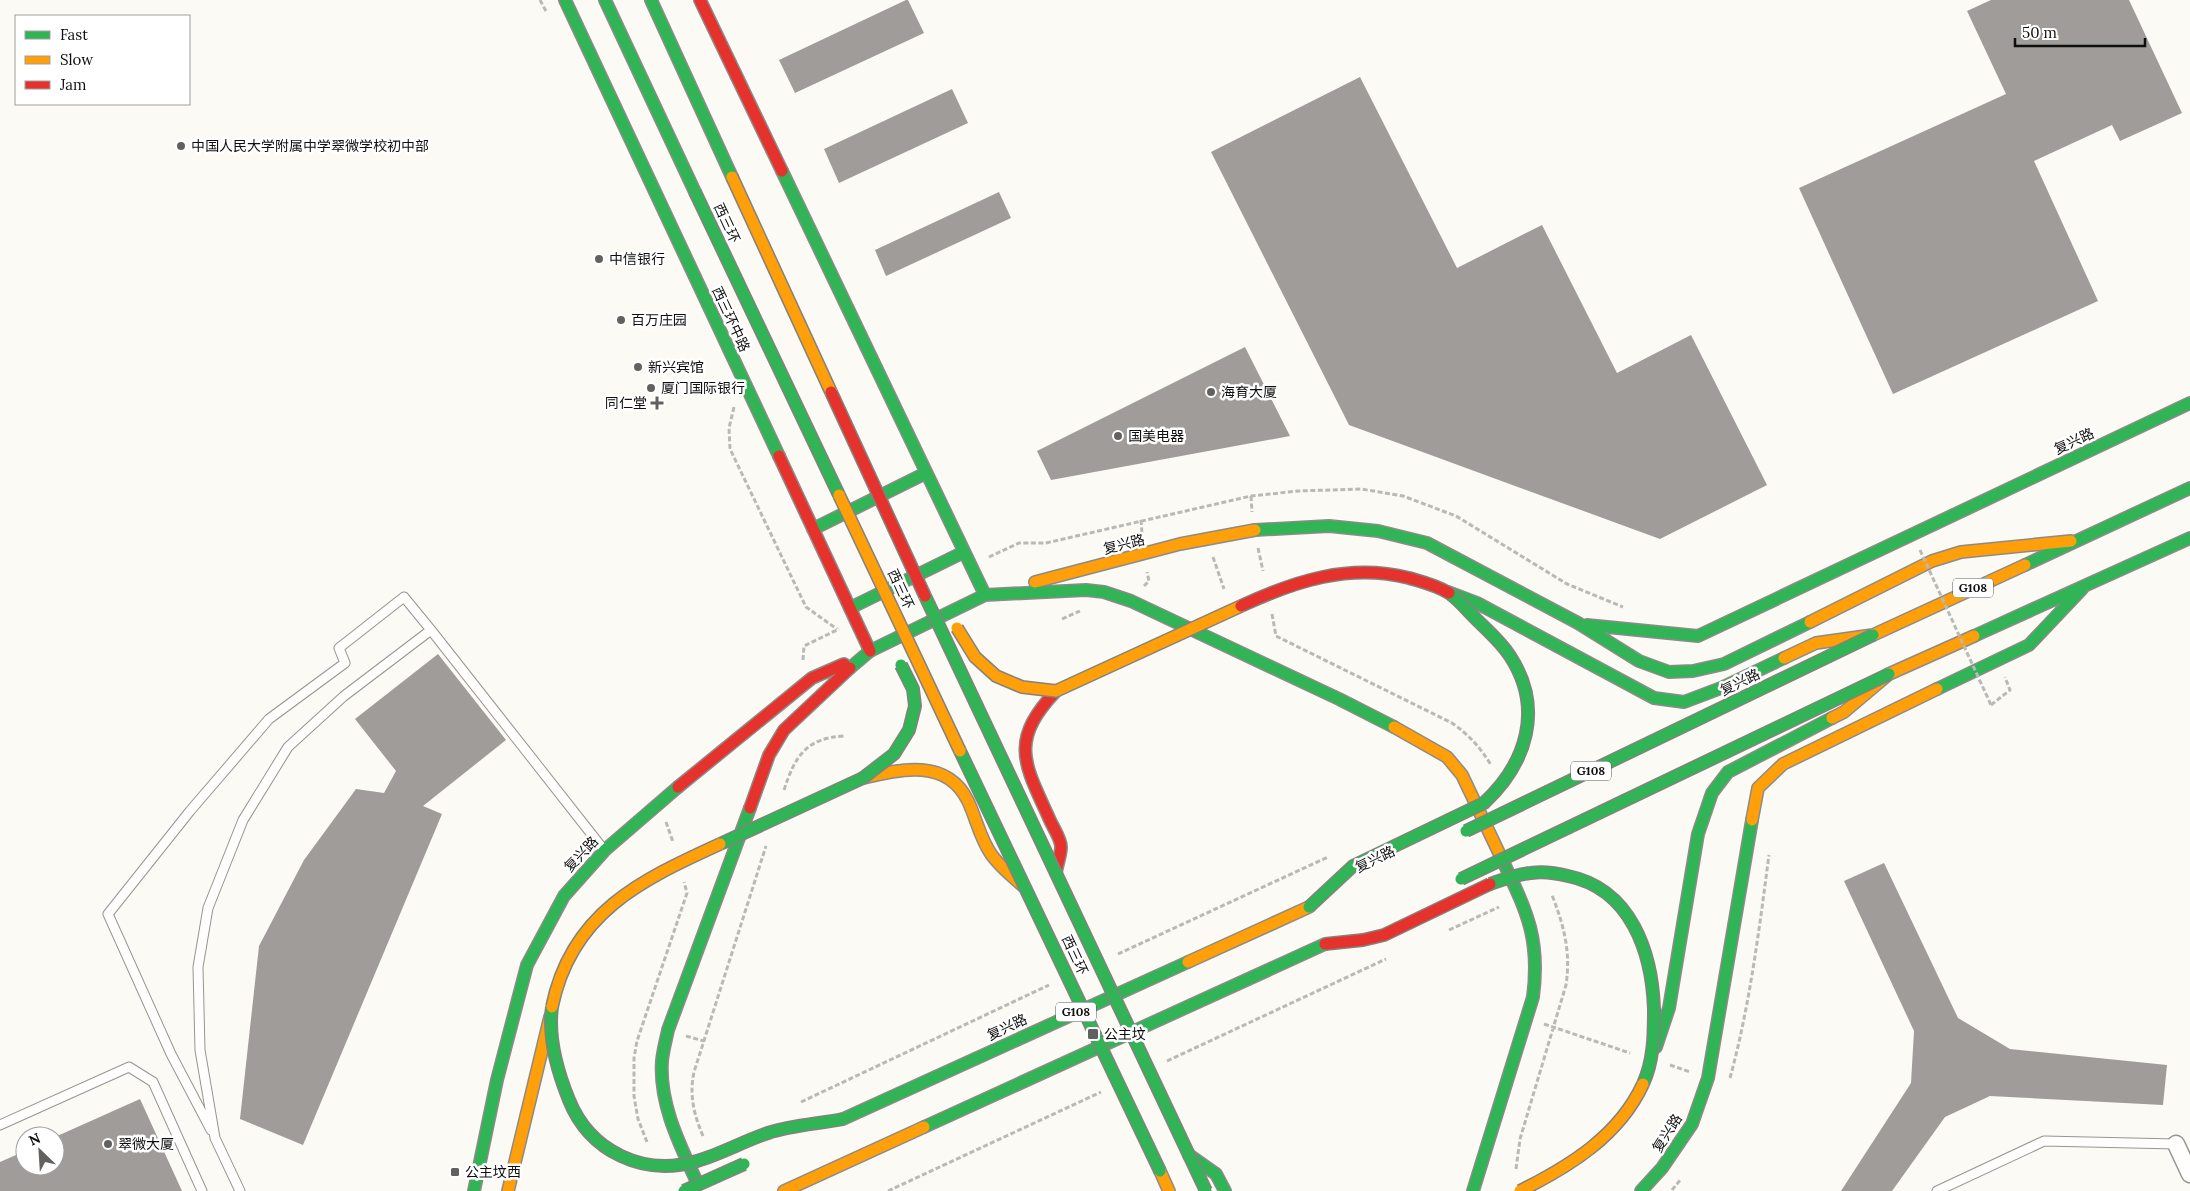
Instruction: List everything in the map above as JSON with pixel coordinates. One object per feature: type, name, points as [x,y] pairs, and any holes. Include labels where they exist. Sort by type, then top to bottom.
[{"type":"main road","name":"西三环中路","points":[[565,0],[870,651]]},
{"type":"main road","name":"西三环","points":[[605,0],[1169,1191]]},
{"type":"main road","name":"西三环","points":[[651,0],[917,579],[1206,1191]]},
{"type":"main road","points":[[700,0],[985,595]]},
{"type":"main road","name":"复兴路","points":[[1580,624],[1698,636],[2190,403]]},
{"type":"main road","points":[[812,529],[926,473]]},
{"type":"main road","name":"复兴路","points":[[1453,838],[1873,634],[2190,488]]},
{"type":"main road","name":"复兴路","points":[[985,595],[1254,529],[1312,524],[1342,526],[1401,534],[1427,543],[1580,624],[1641,661],[1662,670],[1682,672],[1702,670],[1724,664],[1932,561],[1970,550],[2073,541]]},
{"type":"main road","name":"复兴路","points":[[1450,884],[1889,674],[2190,538]]},
{"type":"main road","points":[[850,608],[964,552]]},
{"type":"main road","points":[[1056,873],[1061,845],[1026,768],[1024,753],[1030,727],[1039,709],[1056,691],[1290,584],[1325,574],[1352,571],[1389,573],[1412,578],[1477,602],[1640,692],[1668,701],[1684,702],[1704,696],[1816,643],[1873,634]]},
{"type":"main road","points":[[917,579],[933,589]]},
{"type":"main road","name":"复兴路","points":[[1641,1191],[1662,1168],[1692,1124],[1708,1078],[1758,788],[1782,764],[2029,645],[2085,586]]},
{"type":"main road","points":[[701,1191],[676,1135],[664,1096],[662,1065],[668,1030],[769,755],[784,730],[803,710],[870,651],[985,595],[1086,590],[1119,596],[1338,699],[1432,747],[1447,757],[1462,775],[1522,903],[1533,934],[1537,968],[1532,997],[1473,1191]]},
{"type":"main road","points":[[1310,907],[1353,866],[1484,802],[1499,791],[1518,765],[1524,747],[1528,718],[1520,674],[1497,639],[1448,592]]},
{"type":"main road","points":[[508,1191],[551,1015],[569,960],[598,917],[615,900],[634,886],[662,870],[863,778],[889,759],[901,747],[909,734],[916,705],[912,690],[884,623],[887,594]]},
{"type":"main road","points":[[945,603],[967,646],[976,660],[986,668],[1007,683],[1032,691],[1056,691]]},
{"type":"main road","name":"复兴路","points":[[474,1191],[497,1080],[527,966],[548,923],[564,896],[604,850],[659,802],[812,678],[870,651]]},
{"type":"main road","points":[[1520,1191],[1562,1171],[1597,1146],[1612,1131],[1636,1097],[1653,1056],[1669,1008],[1698,834],[1711,792],[1728,772],[1844,712],[1889,674]]},
{"type":"main road","points":[[863,778],[906,769],[928,771],[946,777],[958,785],[991,854],[1029,892]]},
{"type":"main road","points":[[1324,944],[1382,936],[1496,883],[1523,874],[1546,871],[1571,875],[1594,883],[1622,906],[1635,922],[1644,941],[1655,990],[1653,1056]]},
{"type":"main road","name":"复兴路","points":[[799,1139],[1345,890]]},
{"type":"main road","points":[[784,1191],[1360,927]]},
{"type":"main road","points":[[551,1015],[558,1067],[568,1102],[588,1132],[608,1149],[626,1159],[644,1165],[678,1166],[704,1161],[769,1133],[844,1119]]},
{"type":"main road","points":[[1189,1155],[1216,1174],[1225,1191]]},
{"type":"main road","points":[[684,1191],[755,1159]]},
{"type":"main road","points":[[809,1191],[851,1160]]},
{"type":"main road","points":[[1160,1171],[1162,1191]]},
{"type":"street","points":[[2176,1144],[2190,1174]]},
{"type":"lane","points":[[240,1191],[216,1138],[171,1054],[108,914],[190,810],[269,719],[345,663],[339,648],[404,597],[604,850]]},
{"type":"lane","points":[[216,1138],[200,1050],[198,967],[208,908],[243,820],[288,747],[344,696],[431,630]]},
{"type":"lane","points":[[0,1126],[129,1067],[153,1082],[202,1191]]},
{"type":"lane","points":[[1937,1191],[2044,1141],[2176,1144]]},
{"type":"path","points":[[741,377],[729,428],[730,449],[806,607],[846,635]]},
{"type":"path","points":[[1201,507],[1251,496],[1298,490],[1361,489],[1403,496],[1456,516],[1567,584],[1629,609]]},
{"type":"path","points":[[1920,550],[1991,705],[2010,690],[1998,660]]},
{"type":"path","points":[[782,796],[791,768],[800,754],[820,740],[844,736]]},
{"type":"path","points":[[659,802],[674,845]]},
{"type":"path","points":[[704,1138],[693,1106],[691,1086],[767,843]]},
{"type":"path","points":[[1754,969],[1770,846]]},
{"type":"path","points":[[1110,957],[1331,856]]},
{"type":"path","points":[[651,1150],[638,1119],[634,1096],[634,1058],[643,1019],[687,893],[682,874]]},
{"type":"path","points":[[1440,934],[1507,903]]},
{"type":"path","points":[[1165,1062],[1388,958]]},
{"type":"path","points":[[792,1107],[1056,982]]},
{"type":"path","points":[[1555,1028],[1584,1038]]},
{"type":"path","points":[[1677,1068],[1684,1070]]},
{"type":"path","points":[[888,1191],[1105,1090]]},
{"type":"building","points":[[908,0],[924,33],[795,93],[779,60]]},
{"type":"building","points":[[1991,0],[2129,0],[2182,113],[2120,141],[2112,125],[2034,161],[2098,301],[1893,394],[1799,188],[2006,94],[1967,11]]},
{"type":"building","points":[[1360,77],[1457,268],[1542,225],[1617,373],[1691,335],[1767,485],[1660,539],[1349,425],[1211,152]]},
{"type":"building","points":[[952,89],[968,123],[839,183],[824,149]]},
{"type":"building","points":[[999,192],[1011,218],[886,276],[875,250]]},
{"type":"building","name":"海育大厦","points":[[1245,347],[1290,436],[1051,480],[1037,451]]},
{"type":"building","points":[[438,654],[506,740],[423,806],[442,814],[303,1145],[240,1119],[259,946],[304,860],[356,789],[384,793],[396,771],[355,719]]},
{"type":"building","points":[[1884,863],[1958,1018],[2010,1049],[2167,1065],[2163,1105],[1990,1096],[1945,1117],[1892,1191],[1841,1191],[1911,1083],[1914,1031],[1844,881]]},
{"type":"building","name":"翠微大厦","points":[[140,1099],[182,1191],[0,1191],[0,1162],[15,1155],[15,1176],[65,1176],[65,1133]]},
{"type":"traffic: fast","points":[[565,0],[779,456]]},
{"type":"traffic: fast","points":[[605,0],[695,192]]},
{"type":"traffic: fast","points":[[651,0],[732,177]]},
{"type":"traffic: fast","points":[[782,171],[985,595]]},
{"type":"traffic: fast","points":[[695,192],[839,495]]},
{"type":"traffic: fast","points":[[1587,625],[1698,636],[2190,403]]},
{"type":"traffic: fast","points":[[813,529],[926,473]]},
{"type":"traffic: fast","points":[[2025,565],[2190,488]]},
{"type":"traffic: fast","points":[[1255,530],[1329,526],[1378,531],[1427,543],[1578,623],[1639,661],[1669,672],[1693,671],[1724,664],[1810,622]]},
{"type":"traffic: fast","points":[[1974,636],[2190,538]]},
{"type":"traffic: fast","points":[[850,608],[964,552]]},
{"type":"traffic: fast","points":[[1937,689],[2029,645],[2082,589]]},
{"type":"traffic: fast","points":[[850,668],[870,651],[985,595],[1086,590],[1104,592],[1131,601],[1394,727]]},
{"type":"traffic: fast","points":[[1448,592],[1477,603],[1654,698],[1684,702],[1721,688],[1784,658]]},
{"type":"traffic: fast","points":[[1309,907],[1353,866],[1484,803],[1499,787],[1520,753],[1526,734],[1528,715],[1526,695],[1520,676],[1503,646],[1449,593]]},
{"type":"traffic: fast","points":[[925,596],[1206,1191]]},
{"type":"traffic: fast","points":[[1466,831],[1873,635]]},
{"type":"traffic: fast","points":[[720,844],[863,778],[894,754],[909,730],[915,706],[913,689],[901,665]]},
{"type":"traffic: fast","points":[[1461,879],[1889,674]]},
{"type":"traffic: fast","points":[[1656,1047],[1669,1008],[1698,834],[1712,793],[1728,772],[1832,718]]},
{"type":"traffic: fast","points":[[960,751],[1160,1171]]},
{"type":"traffic: fast","points":[[474,1191],[497,1080],[527,965],[564,896],[605,850],[678,787]]},
{"type":"traffic: fast","points":[[696,1180],[677,1137],[667,1107],[662,1077],[662,1057],[668,1030],[750,808]]},
{"type":"traffic: fast","points":[[1641,1191],[1662,1168],[1692,1124],[1708,1078],[1752,820]]},
{"type":"traffic: fast","points":[[1473,1191],[1533,997],[1535,976],[1533,939],[1529,923],[1524,907],[1500,855]]},
{"type":"traffic: fast","points":[[1490,884],[1526,874],[1541,872],[1559,874],[1590,883],[1608,894],[1622,909],[1634,926],[1643,945],[1652,987],[1654,1009],[1653,1047],[1647,1075],[1643,1084]]},
{"type":"traffic: fast","points":[[924,1127],[1325,944]]},
{"type":"traffic: fast","points":[[843,1119],[1188,962]]},
{"type":"traffic: fast","points":[[552,1007],[551,1030],[555,1055],[569,1100],[578,1118],[590,1134],[621,1156],[658,1166],[677,1165],[706,1158],[777,1130],[843,1119]]},
{"type":"traffic: fast","points":[[1189,1155],[1216,1174],[1225,1191]]},
{"type":"traffic: fast","points":[[684,1191],[744,1164]]},
{"type":"traffic: slow","points":[[732,177],[831,392]]},
{"type":"traffic: slow","points":[[839,495],[960,751]]},
{"type":"traffic: slow","points":[[1035,582],[1180,544],[1255,530]]},
{"type":"traffic: slow","points":[[1810,622],[1932,561],[1961,552],[2071,541]]},
{"type":"traffic: slow","points":[[1784,658],[1816,643],[1873,635],[2025,565]]},
{"type":"traffic: slow","points":[[957,628],[975,657],[996,676],[1022,687],[1056,691],[1241,606]]},
{"type":"traffic: slow","points":[[1832,718],[1844,712],[1889,674],[1974,636]]},
{"type":"traffic: slow","points":[[1752,820],[1758,788],[1783,764],[1937,689]]},
{"type":"traffic: slow","points":[[1394,727],[1447,757],[1462,775],[1500,855]]},
{"type":"traffic: slow","points":[[863,778],[907,770],[936,772],[948,778],[959,787],[968,801],[991,854],[1023,886]]},
{"type":"traffic: slow","points":[[552,1007],[561,974],[575,947],[593,924],[614,904],[637,887],[663,871],[720,844]]},
{"type":"traffic: slow","points":[[1188,962],[1309,907]]},
{"type":"traffic: slow","points":[[508,1191],[550,1017]]},
{"type":"traffic: slow","points":[[1520,1191],[1557,1171],[1591,1148],[1621,1119],[1633,1103],[1643,1084]]},
{"type":"traffic: slow","points":[[784,1191],[924,1127]]},
{"type":"traffic: slow","points":[[1160,1171],[1169,1191]]},
{"type":"traffic: jam","points":[[700,0],[782,171]]},
{"type":"traffic: jam","points":[[831,392],[925,596]]},
{"type":"traffic: jam","points":[[779,456],[870,651]]},
{"type":"traffic: jam","points":[[1241,606],[1302,582],[1344,574],[1387,574],[1424,582],[1449,593]]},
{"type":"traffic: jam","points":[[678,787],[812,678],[844,664]]},
{"type":"traffic: jam","points":[[750,808],[769,755],[784,730],[850,668]]},
{"type":"traffic: jam","points":[[1056,691],[1041,709],[1032,724],[1027,739],[1026,753],[1033,782],[1061,843],[1056,873]]},
{"type":"traffic: jam","points":[[1325,944],[1363,940],[1384,935],[1490,884]]},
{"type":"place","name":"中国人民大学附属中学翠微学校初中部","points":[[181,146]]},
{"type":"place","name":"中信银行","points":[[599,259]]},
{"type":"place","name":"百万庄园","points":[[621,320]]},
{"type":"place","name":"新兴宾馆","points":[[638,367]]},
{"type":"place","name":"厦门国际银行","points":[[651,388]]},
{"type":"place","name":"海育大厦","points":[[1211,392]]},
{"type":"place","name":"同仁堂","points":[[657,403]]},
{"type":"place","name":"国美电器","points":[[1118,436]]},
{"type":"place","name":"公主坟","points":[[1093,1034]]},
{"type":"place","name":"翠微大厦","points":[[108,1144]]},
{"type":"place","name":"公主坟西","points":[[455,1172]]}]
